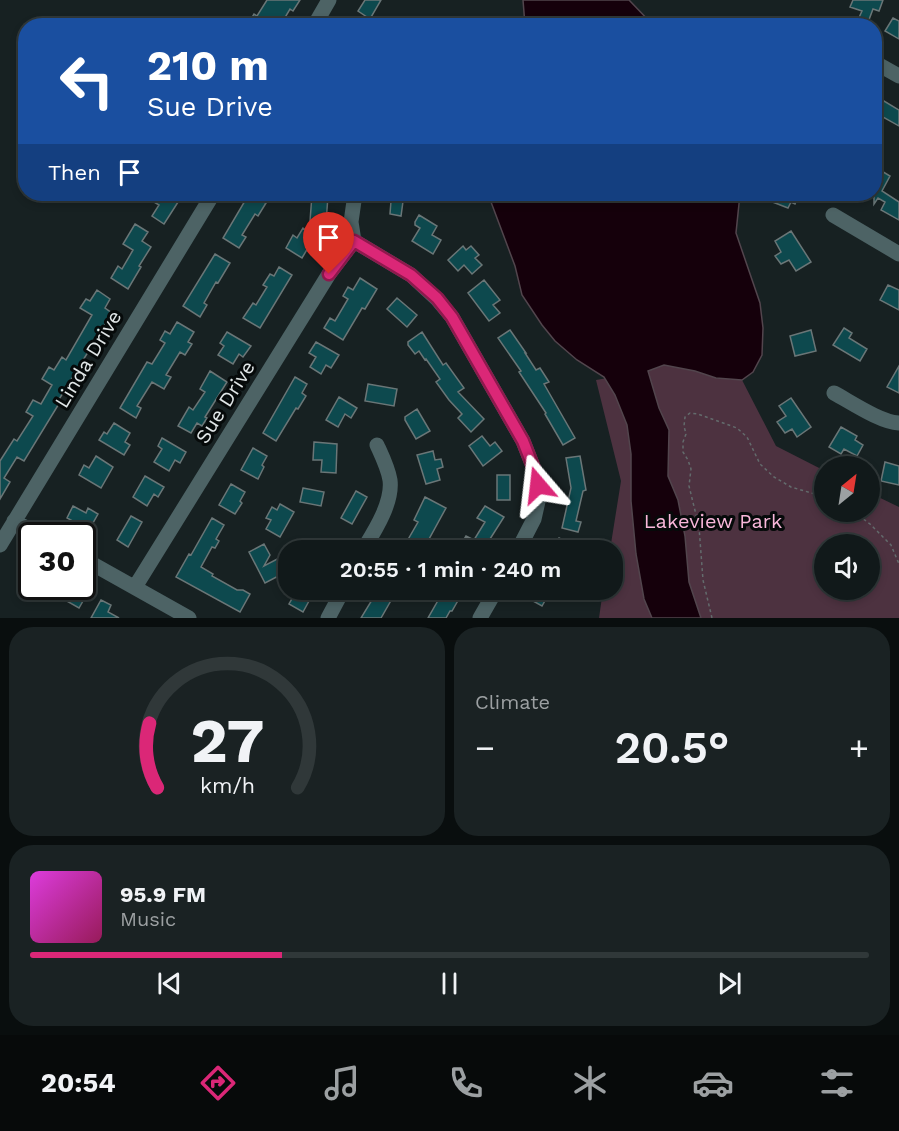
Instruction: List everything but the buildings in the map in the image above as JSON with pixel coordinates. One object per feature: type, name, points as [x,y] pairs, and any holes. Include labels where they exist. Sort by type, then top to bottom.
[{"type":"street","points":[[319,18],[329,0]]},
{"type":"street","points":[[882,66],[899,76]]},
{"type":"street","name":"Linda Drive","points":[[0,545],[209,201]]},
{"type":"street","points":[[354,201],[351,222],[354,241],[411,275],[437,298],[452,317],[523,441],[536,474],[539,497],[534,519],[524,540]]},
{"type":"street","points":[[833,214],[899,254]]},
{"type":"street","name":"Sue Drive","points":[[135,587],[329,274],[354,241]]},
{"type":"street","points":[[834,393],[881,418],[899,423]]},
{"type":"street","points":[[369,540],[382,516],[390,494],[387,470],[377,445]]},
{"type":"street","points":[[14,521],[18,523]]},
{"type":"street","points":[[96,566],[189,618]]},
{"type":"street","points":[[328,618],[338,600]]},
{"type":"street","points":[[480,618],[490,600]]},
{"type":"path","points":[[712,618],[703,580],[699,527],[689,486],[691,469],[683,452],[686,434],[685,417],[690,413],[698,414],[737,428],[747,437],[760,464],[774,477],[791,487],[814,494]]},
{"type":"path","points":[[867,522],[891,545],[899,564]]},
{"type":"green space","name":"Lakeview Park","points":[[664,365],[716,378],[742,380],[776,446],[814,465],[814,522],[880,522],[880,498],[899,507],[899,618],[599,618],[602,600],[623,600],[623,540],[612,540],[621,481],[596,380],[648,371]]},
{"type":"shaded area","points":[[523,0],[629,0],[646,18],[524,18]]},
{"type":"shaded area","points":[[491,201],[739,201],[736,233],[760,303],[763,328],[762,355],[753,372],[742,380],[716,378],[664,365],[648,371],[659,408],[669,430],[668,476],[678,500],[685,536],[689,582],[701,618],[652,618],[644,599],[636,554],[631,501],[631,454],[627,425],[615,395],[604,377],[577,360],[555,341],[542,325],[522,295],[515,266]]},
{"type":"route","points":[[329,274],[354,241],[411,275],[437,298],[452,317],[489,378],[523,441],[538,485]]}]
